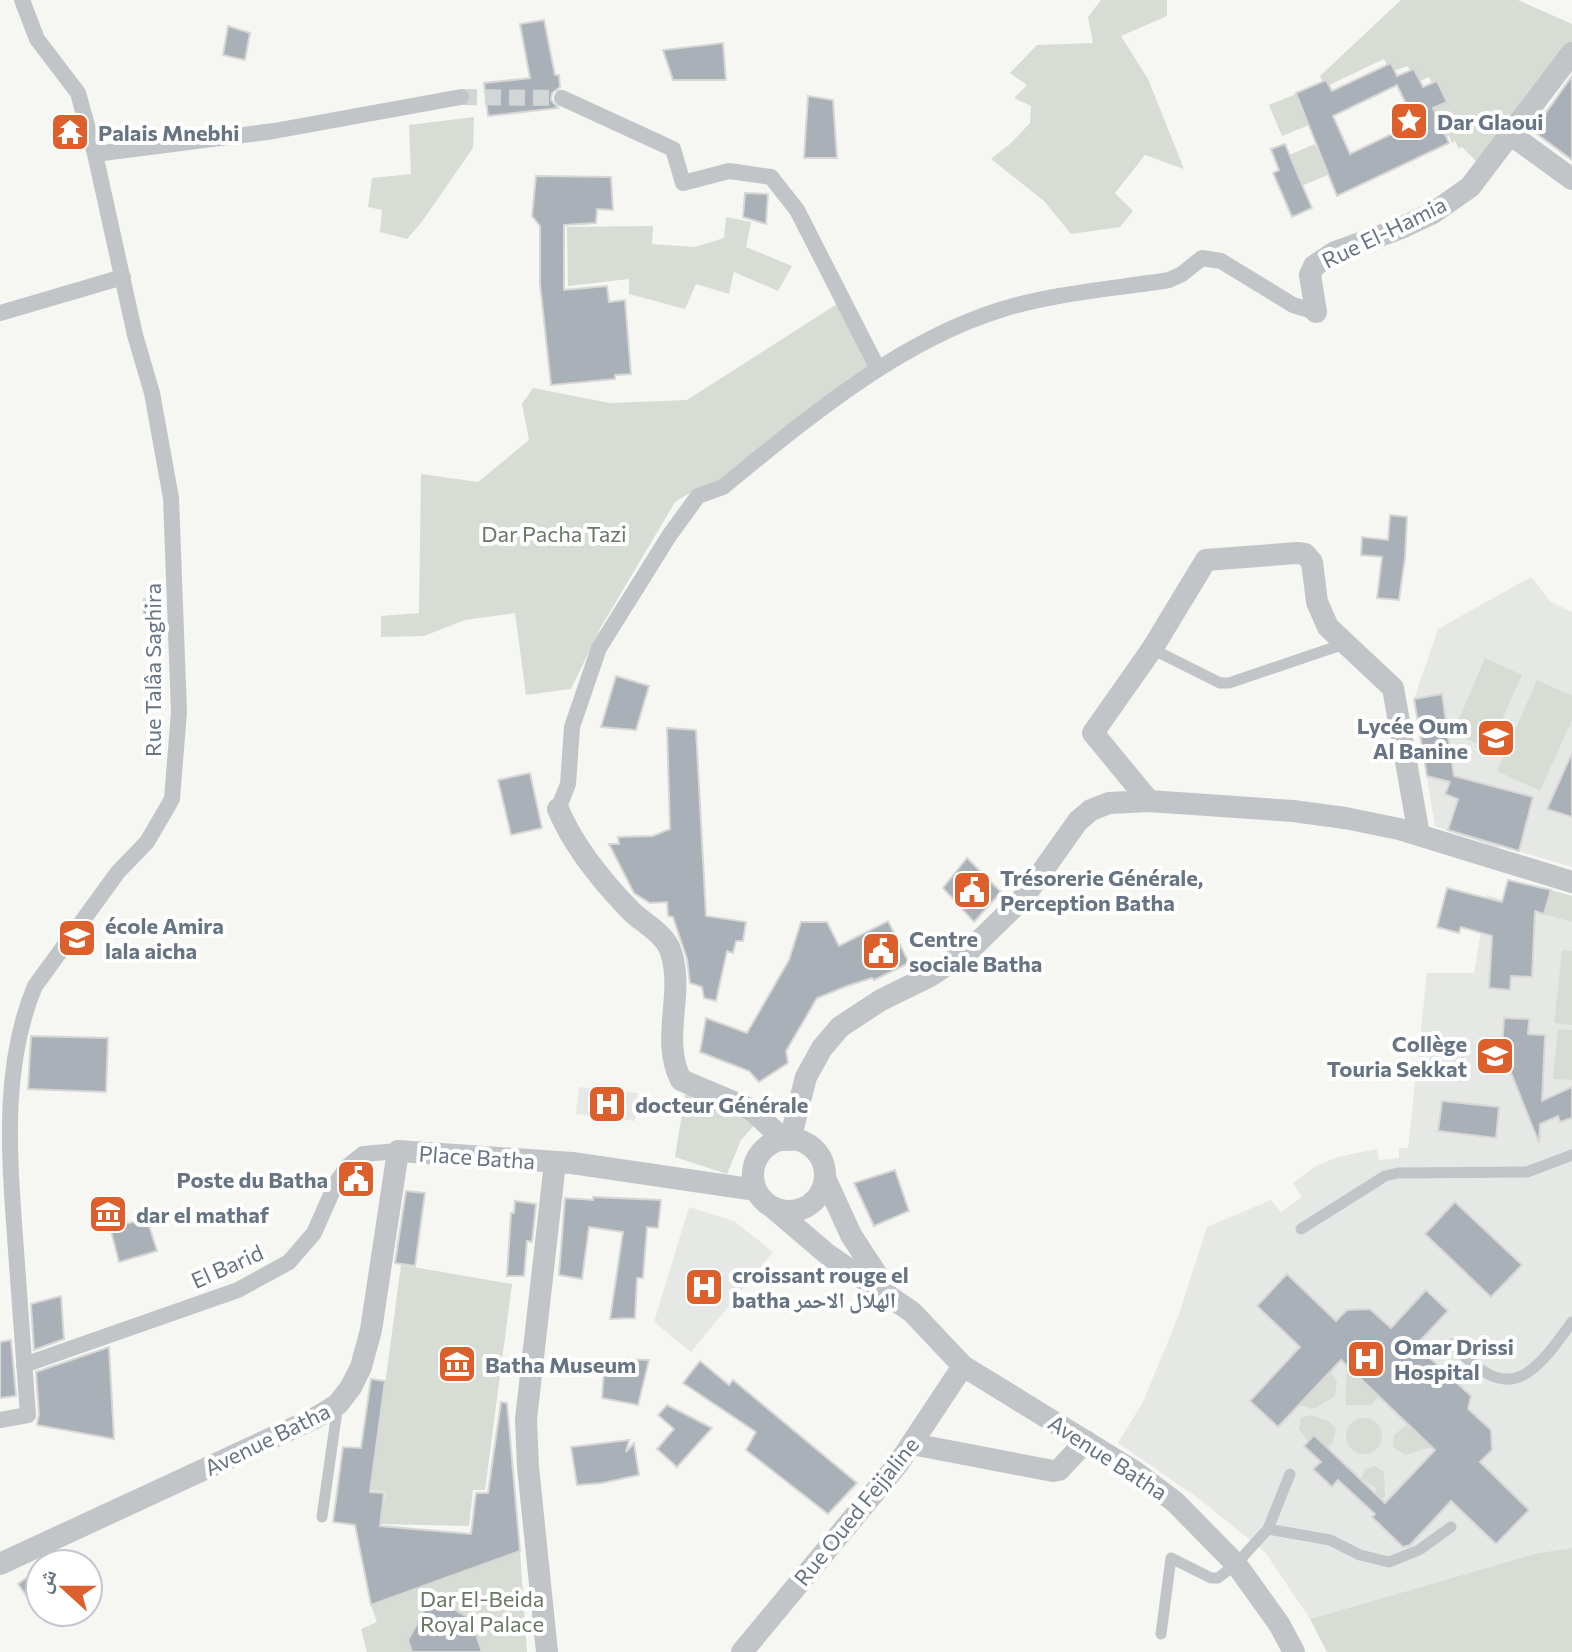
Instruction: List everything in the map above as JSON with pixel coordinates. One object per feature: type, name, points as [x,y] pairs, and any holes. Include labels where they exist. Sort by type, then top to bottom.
[{"type":"street","name":"Rue Talâa Saghira","points":[[0,1420],[28,1415],[13,1197],[10,1099],[27,1004],[35,986],[118,872],[147,842],[172,799],[179,712],[171,498],[152,393],[135,335],[95,154],[78,93],[37,39],[22,0]]},
{"type":"street","name":"Rue El-Hamia","points":[[878,369],[933,337],[999,310],[1169,280],[1202,258],[1221,261],[1293,305],[1316,312],[1310,275],[1314,266],[1335,252],[1433,213],[1470,187],[1572,53]]},
{"type":"street","points":[[95,154],[274,131],[461,97]]},
{"type":"street","points":[[562,98],[673,149],[683,183],[729,171],[771,177],[797,210],[878,369],[723,487],[698,496],[599,648],[572,727],[568,784],[558,809],[566,830],[630,910],[664,939],[669,948],[675,986],[671,1050],[681,1080],[752,1110],[787,1140],[807,1145],[816,1152],[824,1167],[825,1178],[817,1197],[806,1207],[786,1211],[772,1207],[756,1190],[753,1172],[768,1147],[787,1140]]},
{"type":"street","points":[[1510,134],[1572,179]]},
{"type":"street","points":[[0,313],[123,277]]},
{"type":"street","points":[[1149,801],[1093,733],[1152,649],[1206,560],[1305,554],[1312,562],[1322,616],[1344,644],[1393,688],[1419,835]]},
{"type":"street","points":[[787,1140],[806,1077],[822,1048],[840,1027],[881,1000],[953,963],[971,949],[1024,897],[1070,829],[1083,816],[1109,803],[1149,801],[1293,811],[1378,823],[1572,882]]},
{"type":"street","name":"El Barid","points":[[24,1365],[238,1290],[289,1262],[314,1233],[337,1181],[349,1165],[363,1154],[398,1151]]},
{"type":"street","name":"Avenue Batha","points":[[0,1564],[317,1417],[338,1404],[361,1367],[371,1330],[398,1151]]},
{"type":"street","name":"Place Batha","points":[[398,1151],[555,1163]]},
{"type":"street","points":[[547,1652],[526,1419],[555,1163],[672,1176],[756,1190]]},
{"type":"street","name":"Avenue Batha","points":[[825,1178],[851,1235],[890,1295]]},
{"type":"street","name":"Avenue Batha","points":[[772,1207],[827,1254],[912,1312],[963,1366],[1166,1494],[1195,1519],[1236,1564],[1272,1614],[1294,1652]]},
{"type":"street","name":"Rue Oued Fejjaline","points":[[742,1652],[912,1444],[963,1366]]},
{"type":"street","points":[[912,1444],[1053,1471],[1059,1470],[1086,1441]]},
{"type":"lane","points":[[1152,649],[1220,683],[1229,683],[1344,644]]},
{"type":"lane","points":[[1301,1229],[1385,1176],[1398,1173],[1527,1172],[1572,1155]]},
{"type":"lane","points":[[1453,1344],[1477,1368],[1491,1376],[1509,1380],[1525,1376],[1536,1367],[1572,1322]]},
{"type":"lane","points":[[322,1517],[338,1404]]},
{"type":"lane","points":[[1161,1634],[1171,1558],[1211,1578],[1218,1578],[1236,1564],[1268,1529],[1290,1474]]},
{"type":"lane","points":[[1268,1529],[1330,1540],[1360,1555],[1389,1562],[1419,1550],[1451,1527]]},
{"type":"shaded area","name":"Lycée Oum Al Banine","points":[[1531,577],[1551,602],[1572,612],[1572,867],[1501,846],[1498,848],[1435,826],[1414,699],[1438,629]]},
{"type":"shaded area","name":"Omar Drissi Hospital","points":[[1487,895],[1572,922],[1572,1548],[1538,1553],[1310,1619],[1265,1552],[1198,1498],[1118,1443],[1143,1402],[1178,1317],[1207,1227],[1271,1200],[1281,1212],[1302,1197],[1293,1183],[1314,1167],[1338,1157],[1377,1149],[1379,1160],[1399,1158],[1399,1148],[1408,1148],[1427,973],[1474,973]]},
{"type":"shaded area","name":"docteur Générale","points":[[579,1087],[638,1093],[635,1121],[576,1114]]},
{"type":"shaded area","name":"croissant rouge el batha الهلال الاحمر","points":[[689,1207],[734,1221],[773,1252],[691,1352],[654,1322]]},
{"type":"green space","points":[[1101,0],[1167,0],[1167,16],[1121,36],[1148,79],[1184,169],[1145,155],[1115,193],[1133,211],[1120,227],[1071,234],[1044,201],[991,159],[1030,123],[1031,106],[1014,98],[1027,85],[1010,73],[1037,45],[1093,43],[1088,17]]},
{"type":"green space","points":[[1401,0],[1518,0],[1572,24],[1572,49],[1478,163],[1462,147],[1459,149],[1455,141],[1452,143],[1449,136],[1442,139],[1426,105],[1440,98],[1429,77],[1416,83],[1408,66],[1390,72],[1384,59],[1325,87],[1320,76]]},
{"type":"green space","points":[[1296,94],[1309,125],[1282,136],[1269,105]]},
{"type":"green space","points":[[474,117],[473,148],[421,223],[407,239],[380,232],[382,210],[368,207],[372,178],[411,174],[409,125]]},
{"type":"green space","points":[[1315,144],[1328,175],[1301,186],[1289,155]]},
{"type":"green space","points":[[726,217],[751,222],[746,247],[792,266],[778,291],[734,272],[729,294],[696,284],[685,309],[629,294],[629,279],[568,286],[567,227],[653,226],[652,244],[695,247],[724,238]]},
{"type":"green space","name":"Dar Pacha Tazi","points":[[840,302],[875,370],[727,481],[698,488],[675,502],[601,627],[571,689],[526,695],[515,613],[465,620],[424,636],[381,637],[381,616],[419,613],[421,474],[478,482],[529,440],[522,404],[533,388],[610,403],[687,400]]},
{"type":"green space","points":[[1485,658],[1522,675],[1489,749],[1453,733]]},
{"type":"green space","points":[[1537,680],[1572,696],[1572,720],[1540,791],[1497,771]]},
{"type":"green space","points":[[1551,890],[1572,896],[1572,922],[1544,914]]},
{"type":"green space","points":[[1562,950],[1572,951],[1572,1025],[1554,1023]]},
{"type":"green space","points":[[1558,1029],[1572,1030],[1572,1080],[1553,1079]]},
{"type":"green space","points":[[687,1083],[759,1120],[741,1140],[727,1174],[675,1157]]},
{"type":"green space","points":[[401,1265],[512,1284],[485,1490],[473,1490],[469,1526],[379,1524],[386,1492],[371,1490]]},
{"type":"green space","points":[[1346,1365],[1379,1397],[1371,1405],[1346,1405]]},
{"type":"green space","points":[[1330,1371],[1337,1382],[1335,1396],[1314,1409],[1298,1405]]},
{"type":"green space","points":[[1310,1415],[1329,1421],[1336,1429],[1333,1443],[1326,1447],[1314,1435],[1308,1441],[1299,1429],[1301,1418]]},
{"type":"green space","points":[[1364,1418],[1377,1423],[1382,1436],[1377,1449],[1364,1454],[1351,1449],[1346,1436],[1351,1423]]},
{"type":"green space","points":[[1407,1424],[1432,1447],[1405,1455],[1393,1447],[1394,1435]]},
{"type":"green space","points":[[1375,1466],[1384,1472],[1385,1497],[1377,1499],[1375,1487],[1361,1479],[1365,1469]]},
{"type":"green space","points":[[1572,1548],[1572,1652],[1327,1652],[1310,1619],[1538,1553]]},
{"type":"green space","name":"Dar El-Beida Royal Palace","points":[[520,1551],[527,1652],[367,1652],[361,1629],[377,1622],[371,1605]]},
{"type":"building","points":[[544,20],[555,75],[559,75],[560,87],[552,93],[551,100],[558,108],[488,116],[484,83],[530,78],[520,24]]},
{"type":"building","points":[[228,26],[250,33],[245,60],[223,55]]},
{"type":"building","points":[[723,43],[726,80],[673,80],[663,50]]},
{"type":"building","points":[[1391,63],[1397,76],[1414,69],[1423,87],[1437,81],[1447,102],[1433,108],[1449,143],[1337,196],[1296,93],[1326,80],[1332,91]],"holes":[[[1397,85],[1415,123],[1350,154],[1333,116]]]},
{"type":"building","points":[[1572,76],[1572,160],[1533,131]]},
{"type":"building","points":[[808,96],[833,100],[837,158],[804,158]]},
{"type":"building","points":[[1285,144],[1312,208],[1292,217],[1273,173],[1279,170],[1271,149]]},
{"type":"building","points":[[536,176],[611,177],[613,210],[597,209],[596,223],[564,225],[564,290],[607,286],[609,302],[625,300],[631,374],[615,375],[615,379],[551,385],[540,284],[540,226],[532,216]]},
{"type":"building","points":[[745,193],[768,194],[766,224],[743,217]]},
{"type":"building","points":[[1390,515],[1407,517],[1399,600],[1377,598],[1382,557],[1361,555],[1362,537],[1388,540]]},
{"type":"building","points":[[159,598],[160,618],[143,619],[144,599]]},
{"type":"building","points":[[616,676],[649,686],[636,730],[601,727]]},
{"type":"building","points":[[1442,694],[1454,776],[1533,797],[1519,851],[1448,830],[1458,799],[1445,794],[1450,782],[1427,776],[1414,699]]},
{"type":"building","points":[[667,728],[696,730],[706,916],[746,922],[743,941],[736,941],[733,953],[727,951],[716,1001],[704,998],[702,987],[690,983],[687,959],[673,917],[668,916],[667,902],[650,903],[634,893],[609,844],[619,844],[618,837],[653,836],[670,829]]},
{"type":"building","points":[[1572,753],[1572,817],[1547,809]]},
{"type":"building","points":[[530,773],[542,828],[511,835],[498,780]]},
{"type":"building","name":"Trésorerie Générale, Perception Batha","points":[[967,858],[1001,892],[974,922],[943,888]]},
{"type":"building","points":[[1508,880],[1551,890],[1544,914],[1535,911],[1532,977],[1511,976],[1510,990],[1489,988],[1492,936],[1461,927],[1459,933],[1437,927],[1447,888],[1502,902]]},
{"type":"building","points":[[888,921],[909,963],[874,980],[872,978],[817,998],[786,1051],[788,1063],[759,1082],[749,1071],[700,1052],[706,1018],[747,1033],[789,960],[801,922],[827,922],[839,946]]},
{"type":"building","points":[[1504,1018],[1529,1019],[1528,1034],[1545,1035],[1542,1101],[1572,1087],[1572,1118],[1560,1122],[1558,1116],[1540,1124],[1539,1143],[1502,1050]]},
{"type":"building","points":[[31,1036],[108,1038],[106,1092],[28,1089]]},
{"type":"building","points":[[1442,1101],[1499,1107],[1496,1138],[1438,1131]]},
{"type":"building","points":[[895,1170],[909,1211],[874,1226],[854,1183]]},
{"type":"building","points":[[406,1191],[425,1193],[415,1266],[395,1263]]},
{"type":"building","points":[[593,1197],[661,1200],[658,1228],[647,1227],[643,1278],[637,1278],[635,1318],[610,1319],[623,1232],[589,1227],[582,1279],[559,1275],[565,1198],[593,1200]]},
{"type":"building","points":[[515,1201],[536,1204],[532,1242],[527,1241],[524,1276],[507,1276],[511,1213],[514,1213]]},
{"type":"building","points":[[1455,1202],[1522,1265],[1491,1297],[1425,1234]]},
{"type":"building","points":[[147,1219],[157,1251],[119,1262],[110,1227]]},
{"type":"building","points":[[1287,1274],[1336,1321],[1347,1310],[1370,1309],[1391,1328],[1426,1290],[1448,1311],[1416,1345],[1471,1396],[1468,1409],[1491,1430],[1492,1450],[1480,1462],[1529,1510],[1496,1544],[1451,1501],[1410,1545],[1403,1547],[1372,1517],[1375,1514],[1338,1480],[1332,1487],[1313,1469],[1321,1462],[1304,1446],[1314,1435],[1385,1503],[1435,1450],[1341,1360],[1278,1427],[1250,1401],[1300,1347],[1257,1306]]},
{"type":"building","points":[[61,1296],[64,1339],[34,1350],[31,1304]]},
{"type":"building","points":[[11,1340],[16,1396],[0,1398],[0,1342]]},
{"type":"building","points":[[109,1347],[114,1439],[37,1425],[36,1372]]},
{"type":"building","points":[[618,1359],[649,1360],[638,1405],[602,1398],[604,1370],[612,1372]]},
{"type":"building","points":[[700,1361],[729,1385],[733,1380],[857,1483],[828,1514],[746,1450],[756,1432],[683,1383]]},
{"type":"building","points":[[371,1379],[385,1381],[370,1492],[384,1493],[380,1526],[471,1534],[476,1493],[488,1493],[501,1402],[507,1403],[520,1551],[371,1605],[355,1525],[333,1522],[343,1447],[361,1448]]},
{"type":"building","points":[[667,1405],[712,1428],[677,1467],[657,1449],[674,1429],[658,1415]]},
{"type":"building","points":[[629,1440],[626,1452],[634,1443],[639,1475],[577,1485],[571,1447]]},
{"type":"building","name":"Dar El-Beida Royal Palace","points":[[432,1597],[471,1619],[482,1652],[412,1652],[408,1640]]},
{"type":"tunnel","points":[[461,97],[562,98]]},
{"type":"place","name":"Dar Glaoui","points":[[1409,121]]},
{"type":"place","name":"Palais Mnebhi","points":[[70,132]]},
{"type":"place","name":"Lycée Oum Al Banine","points":[[1496,738]]},
{"type":"place","name":"Trésorerie Générale, Perception Batha","points":[[972,890]]},
{"type":"place","name":"école Amira lala aicha","points":[[77,938]]},
{"type":"place","name":"Centre sociale Batha","points":[[881,951]]},
{"type":"place","name":"Collège Touria Sekkat","points":[[1495,1056]]},
{"type":"place","name":"docteur Générale","points":[[607,1104]]},
{"type":"place","name":"Poste du Batha","points":[[356,1179]]},
{"type":"place","name":"dar el mathaf","points":[[108,1214]]},
{"type":"place","name":"croissant rouge el batha الهلال الاحمر","points":[[704,1287]]},
{"type":"place","name":"Omar Drissi Hospital","points":[[1366,1359]]},
{"type":"place","name":"Batha Museum","points":[[457,1364]]}]
